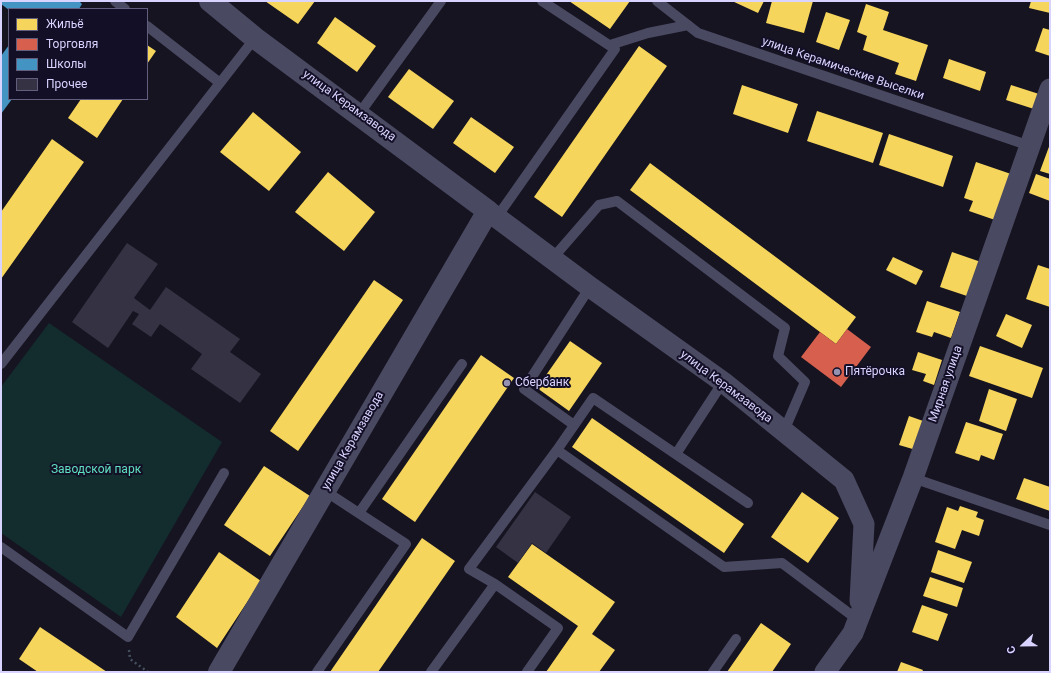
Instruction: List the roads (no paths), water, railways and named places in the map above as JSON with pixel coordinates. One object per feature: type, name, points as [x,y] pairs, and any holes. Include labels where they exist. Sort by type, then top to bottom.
[{"type":"street","name":"улица Керамзавода","points":[[210,1],[255,38],[552,259],[723,382],[844,480],[864,524],[858,620]]},
{"type":"street","name":"Мирная улица","points":[[825,672],[853,634],[913,478],[1050,89]]},
{"type":"street","name":"улица Керамзавода","points":[[219,672],[325,491],[492,214]]},
{"type":"lane","points":[[115,1],[124,8]]},
{"type":"lane","points":[[359,114],[441,1]]},
{"type":"lane","points":[[492,214],[615,49],[542,1]]},
{"type":"lane","name":"улица Керамические Выселки","points":[[657,1],[698,33],[1030,146]]},
{"type":"lane","points":[[610,45],[648,33],[688,25]]},
{"type":"lane","points":[[148,27],[220,83]]},
{"type":"lane","points":[[1,364],[255,38]]},
{"type":"lane","points":[[552,259],[598,206],[617,201],[785,328],[778,356],[805,382],[784,431]]},
{"type":"lane","points":[[574,425],[524,389],[590,287]]},
{"type":"lane","points":[[359,513],[462,364]]},
{"type":"lane","points":[[676,454],[723,382]]},
{"type":"lane","points":[[527,672],[558,628],[495,584],[469,569],[557,450],[593,398],[748,503]]},
{"type":"lane","points":[[557,450],[724,567],[782,563],[858,620]]},
{"type":"lane","points":[[1,547],[128,637],[224,473]]},
{"type":"lane","points":[[913,478],[1050,525]]},
{"type":"lane","points":[[317,672],[406,544],[325,491]]},
{"type":"lane","points":[[430,672],[495,584]]},
{"type":"lane","points":[[713,672],[736,639]]},
{"type":"place","name":"Пятёрочка","points":[[837,372]]},
{"type":"place","name":"Сбербанк","points":[[507,383]]},
{"type":"park label","name":"Заводской парк","points":[[96,470]]}]
